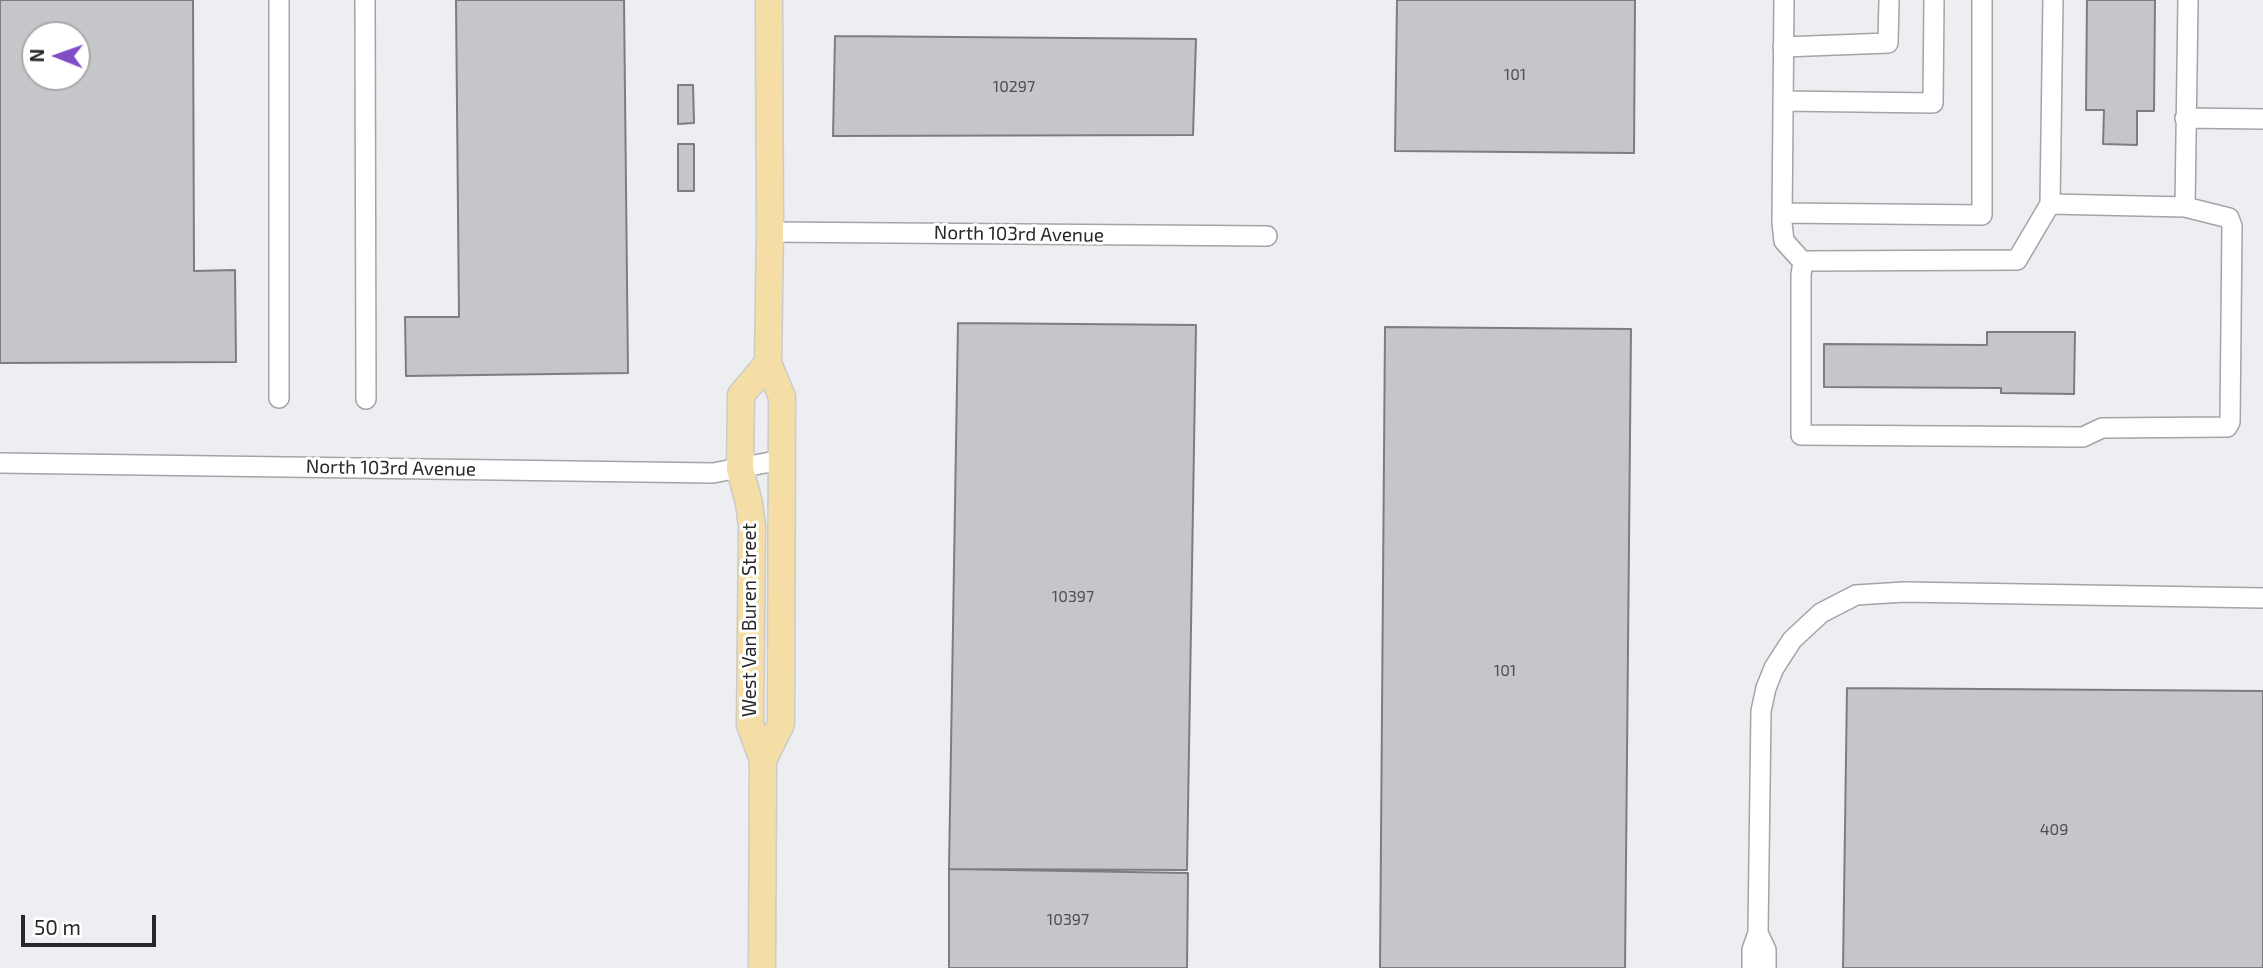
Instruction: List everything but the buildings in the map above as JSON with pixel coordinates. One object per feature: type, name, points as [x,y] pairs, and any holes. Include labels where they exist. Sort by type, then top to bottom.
[{"type":"main road","name":"West Van Buren Street","points":[[763,760],[781,724],[782,397],[768,363],[769,0]]},
{"type":"main road","name":"West Van Buren Street","points":[[762,968],[763,760],[750,725],[752,526],[740,469],[741,395],[768,363]]},
{"type":"main road","points":[[740,469],[768,523],[768,612],[781,634]]},
{"type":"street","points":[[279,0],[279,398]]},
{"type":"street","points":[[365,0],[366,399]]},
{"type":"street","points":[[1784,0],[1784,241],[1803,262]]},
{"type":"street","points":[[1783,47],[1888,43],[1889,0]]},
{"type":"street","points":[[1783,101],[1933,103],[1934,0]]},
{"type":"street","points":[[1782,213],[1982,215],[1982,0]]},
{"type":"street","points":[[1803,262],[2017,260],[2050,204],[2053,0]]},
{"type":"street","points":[[2185,207],[2188,0]]},
{"type":"street","points":[[2185,118],[2263,119]]},
{"type":"street","points":[[1803,262],[1803,436],[2083,437],[2102,428],[2227,427],[2230,422],[2232,226],[2229,218],[2185,207],[2050,204]]},
{"type":"street","name":"North 103rd Avenue","points":[[770,232],[1267,236]]},
{"type":"street","name":"North 103rd Avenue","points":[[0,463],[713,473],[781,460]]},
{"type":"street","points":[[1752,968],[1752,950],[1758,933],[1761,711],[1774,668],[1792,640],[1821,613],[1856,595],[1904,592],[2263,598]]},
{"type":"street","points":[[1758,933],[1766,950],[1766,968]]}]
